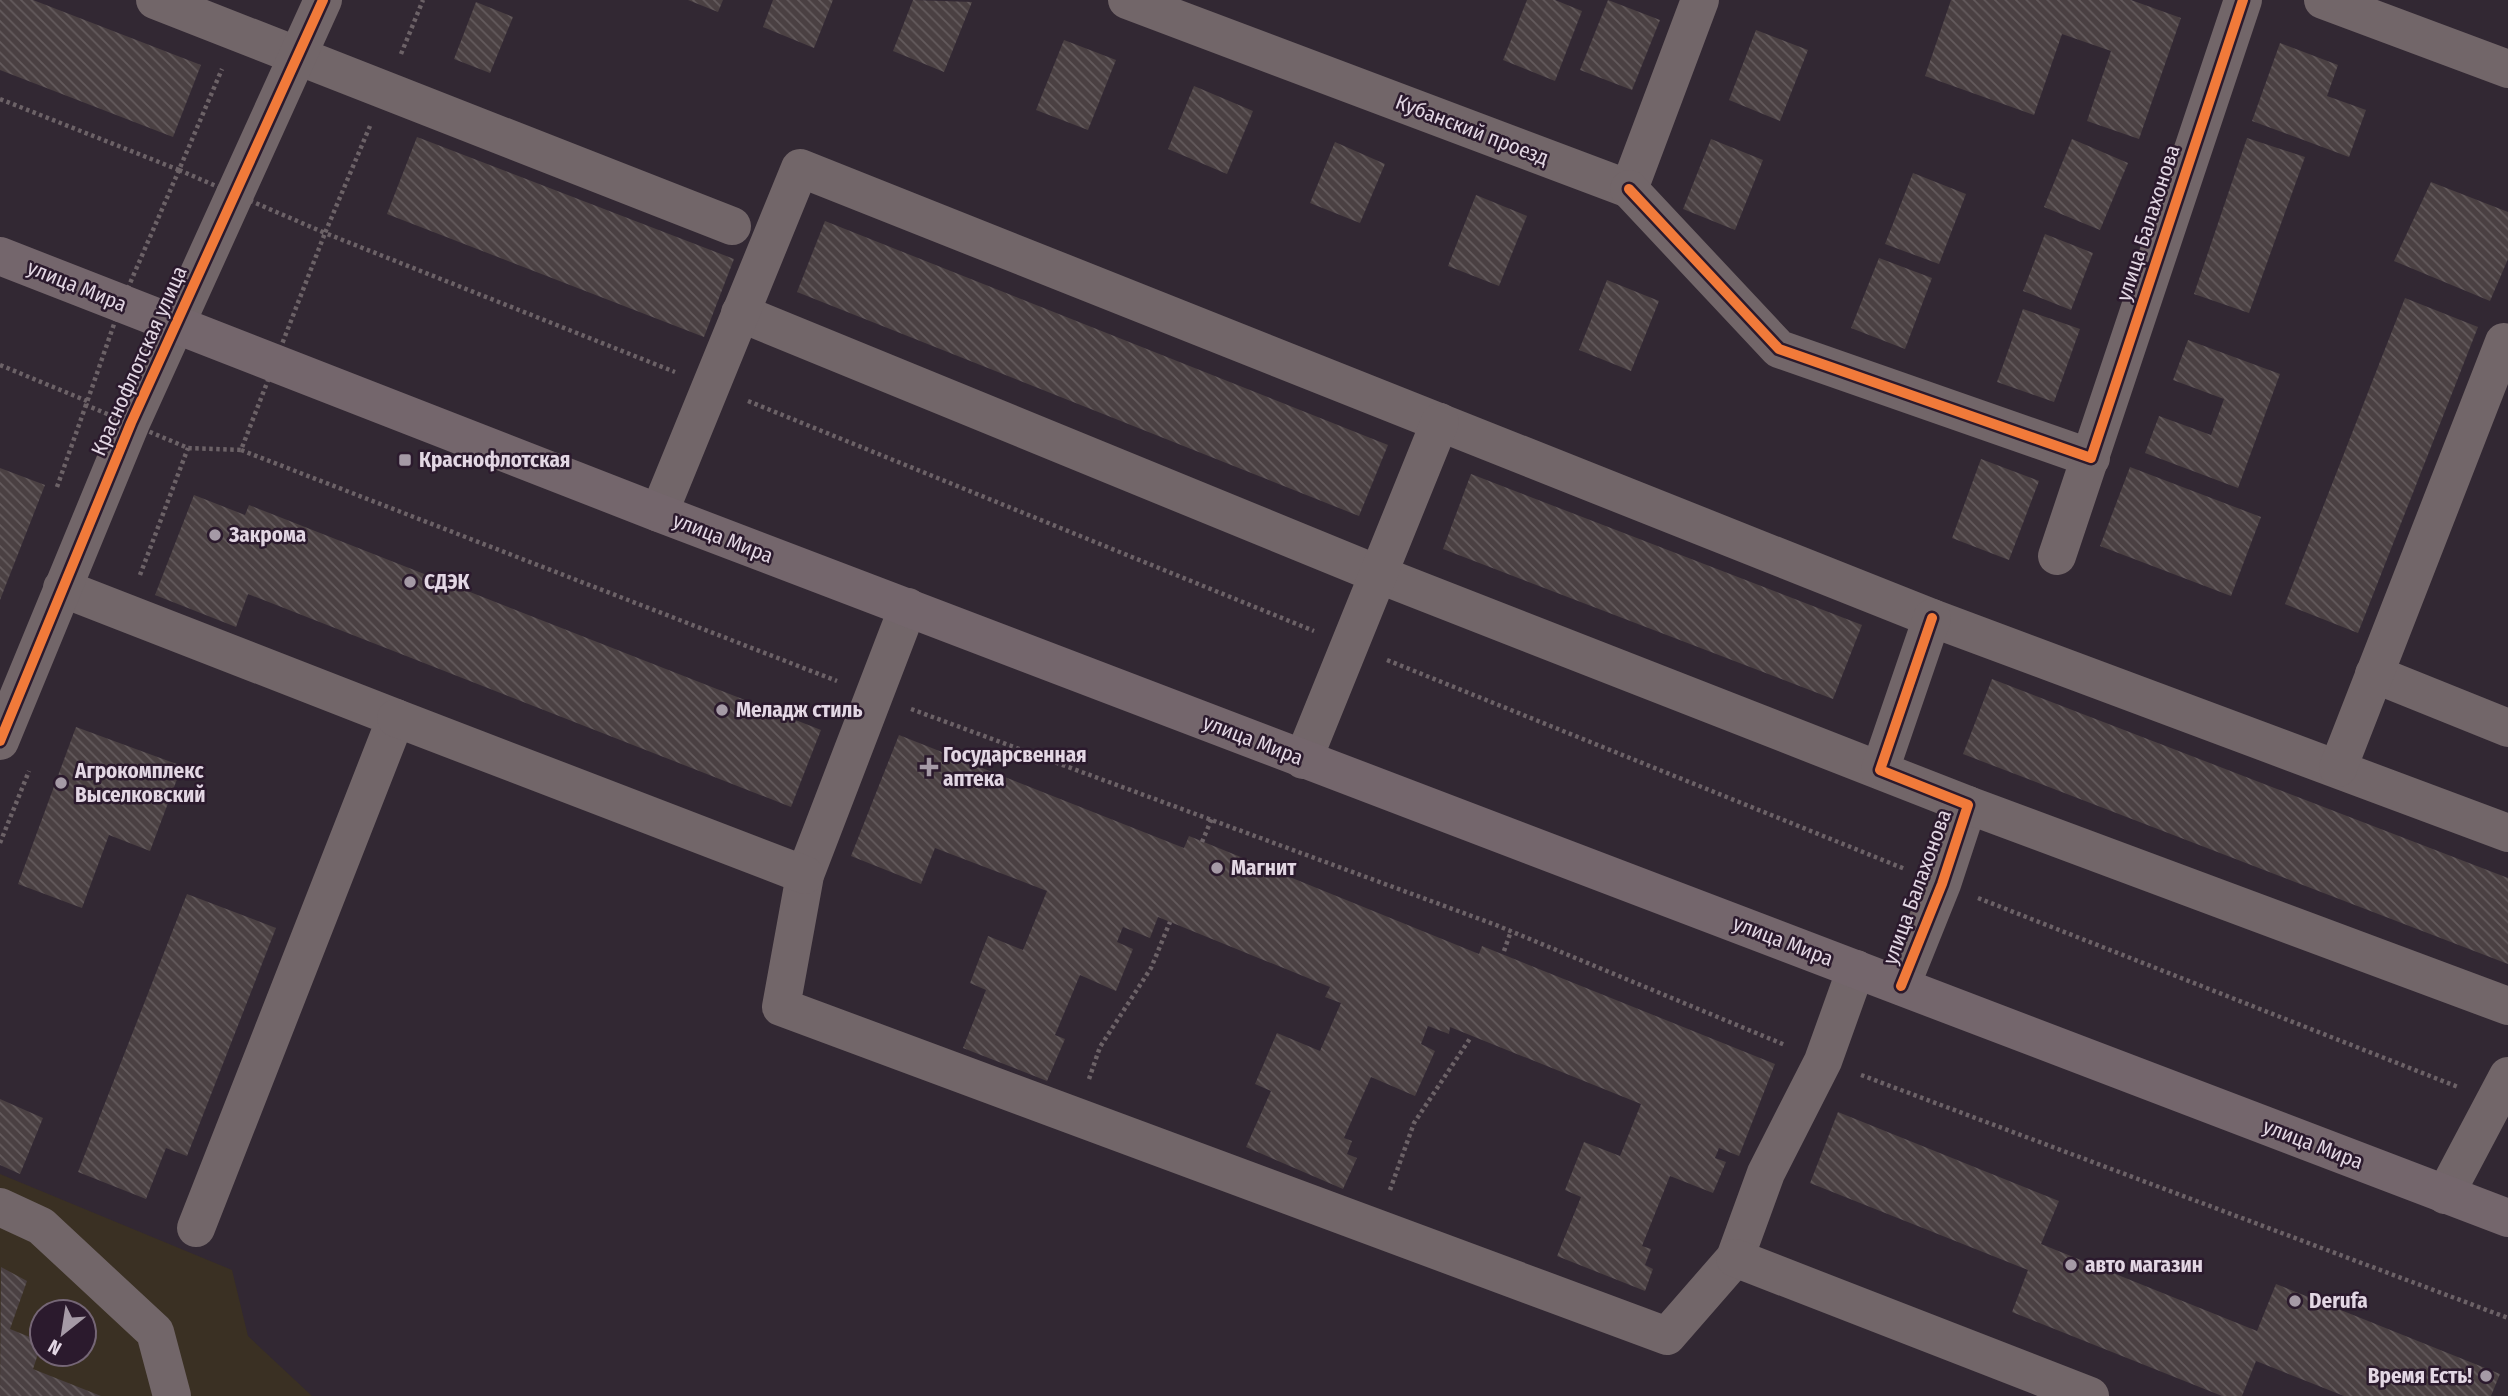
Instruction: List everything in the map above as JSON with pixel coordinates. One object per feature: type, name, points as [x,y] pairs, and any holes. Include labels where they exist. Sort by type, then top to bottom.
[{"type":"main road","name":"улица Мира","points":[[0,256],[659,513],[2508,1219]]},
{"type":"street","points":[[155,0],[732,226]]},
{"type":"street","name":"Краснофлотская улица","points":[[0,741],[62,588],[176,324],[323,0]]},
{"type":"street","name":"Кубанский проезд","points":[[1127,0],[1629,189]]},
{"type":"street","points":[[1700,0],[1629,189],[1779,349],[2091,458]]},
{"type":"street","name":"улица Балахонова","points":[[2057,556],[2243,0]]},
{"type":"street","points":[[2323,0],[2508,69]]},
{"type":"street","points":[[659,513],[800,168],[1932,618],[2508,833]]},
{"type":"street","name":"улица Балахонова","points":[[740,313],[1380,575],[1968,805],[1942,884],[1901,986]]},
{"type":"street","points":[[2338,768],[2504,342]]},
{"type":"street","points":[[1303,760],[1440,422]]},
{"type":"street","points":[[62,588],[805,876]]},
{"type":"street","points":[[908,607],[805,876],[781,1007],[1667,1336],[1735,1258],[1766,1173],[1823,1061],[1856,969]]},
{"type":"street","points":[[1880,770],[1932,618]]},
{"type":"street","points":[[2374,674],[2508,728]]},
{"type":"street","points":[[196,1228],[396,718]]},
{"type":"street","points":[[1968,805],[2508,1006]]},
{"type":"street","points":[[2445,1195],[2508,1076]]},
{"type":"street","points":[[0,1207],[41,1226],[155,1332],[172,1396]]},
{"type":"street","points":[[1735,1258],[2090,1396]]},
{"type":"path","points":[[0,99],[179,170],[237,32]]},
{"type":"path","points":[[0,365],[87,401]]},
{"type":"path","points":[[241,450],[875,696],[1212,818],[1511,932],[1823,1061],[2508,1318]]},
{"type":"path","points":[[1202,842],[1212,818]]},
{"type":"path","points":[[1076,1116],[1100,1047],[1151,968],[1170,922]]},
{"type":"path","points":[[1504,951],[1511,932]]},
{"type":"path","points":[[1376,1228],[1414,1123],[1471,1037]]},
{"type":"shaded area","points":[[0,1174],[232,1270],[248,1336],[312,1396],[0,1396]]},
{"type":"building","points":[[0,0],[33,0],[201,65],[173,137],[0,70]]},
{"type":"building","points":[[688,0],[723,0],[718,12]]},
{"type":"building","points":[[773,0],[833,0],[814,48],[763,27]]},
{"type":"building","points":[[913,0],[972,2],[944,72],[893,51]]},
{"type":"building","points":[[1527,0],[1555,0],[1582,11],[1555,81],[1503,60]]},
{"type":"building","points":[[1608,0],[1660,20],[1632,90],[1580,70]]},
{"type":"building","points":[[1951,0],[2131,0],[2181,18],[2139,139],[2087,121],[2111,51],[2062,34],[2034,115],[1925,76]]},
{"type":"building","points":[[476,2],[513,17],[490,73],[454,59]]},
{"type":"building","points":[[1756,30],[1808,50],[1780,121],[1729,100]]},
{"type":"building","points":[[1064,40],[1116,60],[1088,130],[1036,110]]},
{"type":"building","points":[[2280,43],[2338,65],[2327,96],[2366,110],[2349,157],[2252,121]]},
{"type":"building","points":[[1194,86],[1253,111],[1227,174],[1168,149]]},
{"type":"building","points":[[417,137],[734,259],[704,337],[387,214]]},
{"type":"building","points":[[2247,138],[2305,157],[2249,313],[2194,294]]},
{"type":"building","points":[[1711,139],[1763,160],[1735,230],[1683,209]]},
{"type":"building","points":[[2072,139],[2128,163],[2100,230],[2044,207]]},
{"type":"building","points":[[1335,142],[1385,164],[1360,223],[1310,203]]},
{"type":"building","points":[[1913,173],[1966,194],[1939,264],[1885,244]]},
{"type":"building","points":[[2431,182],[2508,212],[2508,259],[2490,301],[2394,261]]},
{"type":"building","points":[[1476,195],[1527,216],[1499,286],[1448,266]]},
{"type":"building","points":[[825,221],[1388,445],[1359,516],[797,292]]},
{"type":"building","points":[[2045,234],[2093,253],[2071,310],[2023,291]]},
{"type":"building","points":[[1879,258],[1932,278],[1905,349],[1851,328]]},
{"type":"building","points":[[1607,280],[1659,301],[1631,371],[1579,350]]},
{"type":"building","points":[[2405,298],[2478,327],[2358,633],[2285,604]]},
{"type":"building","points":[[2023,309],[2080,329],[2054,402],[1997,382]]},
{"type":"building","points":[[2188,340],[2280,374],[2238,488],[2145,453],[2159,416],[2211,435],[2224,399],[2173,380]]},
{"type":"building","points":[[1981,459],[2039,481],[2009,560],[1952,538]]},
{"type":"building","points":[[2130,467],[2261,517],[2231,596],[2100,546]]},
{"type":"building","points":[[0,468],[45,485],[0,600]]},
{"type":"building","points":[[1471,474],[1862,625],[1833,699],[1443,549]]},
{"type":"building","points":[[194,495],[245,515],[249,505],[821,730],[791,807],[248,594],[236,627],[155,595]]},
{"type":"building","points":[[1992,679],[2508,878],[2508,964],[1963,754]]},
{"type":"building","points":[[76,727],[182,766],[150,851],[109,835],[82,908],[18,884]]},
{"type":"building","points":[[899,735],[1184,848],[1189,836],[1479,954],[1482,946],[1775,1064],[1739,1156],[1719,1148],[1715,1158],[1726,1162],[1713,1193],[1670,1176],[1642,1246],[1651,1249],[1645,1265],[1653,1269],[1645,1291],[1557,1256],[1581,1197],[1565,1190],[1584,1142],[1620,1156],[1641,1104],[1450,1027],[1449,1034],[1428,1026],[1421,1044],[1435,1051],[1415,1096],[1371,1077],[1344,1138],[1352,1141],[1347,1154],[1357,1158],[1343,1189],[1246,1147],[1271,1091],[1255,1084],[1277,1033],[1320,1051],[1341,1003],[1325,997],[1330,987],[1158,917],[1150,938],[1123,927],[1117,942],[1133,949],[1116,991],[1080,975],[1055,1035],[1065,1039],[1047,1081],[963,1048],[986,990],[970,983],[988,936],[1023,950],[1047,891],[935,848],[921,884],[851,856]]},
{"type":"building","points":[[187,894],[276,928],[187,1156],[166,1148],[146,1199],[78,1172]]},
{"type":"building","points":[[0,1099],[43,1118],[20,1174],[0,1165]]},
{"type":"building","points":[[1838,1112],[2059,1201],[2041,1244],[2257,1331],[2276,1284],[2500,1374],[2491,1396],[2344,1396],[2256,1361],[2242,1396],[2222,1396],[2012,1312],[2028,1270],[1810,1183]]},
{"type":"building","points":[[1,1267],[27,1281],[10,1329],[28,1336],[28,1368],[101,1396],[0,1396]]},
{"type":"cycle path","points":[[0,741],[131,423],[323,0]]},
{"type":"cycle path","points":[[1629,189],[1779,349],[2091,458],[2243,0]]},
{"type":"cycle path","points":[[1901,986],[1942,884],[1968,805],[1880,770],[1932,618]]},
{"type":"place","name":"Краснофлотская","points":[[405,460]]},
{"type":"place","name":"Закрома","points":[[215,535]]},
{"type":"place","name":"СДЭК","points":[[410,582]]},
{"type":"place","name":"Меладж стиль","points":[[722,710]]},
{"type":"place","name":"Государсвенная аптека","points":[[929,767]]},
{"type":"place","name":"Агрокомплекс Выселковский","points":[[61,783]]},
{"type":"place","name":"Магнит","points":[[1217,868]]},
{"type":"place","name":"авто магазин","points":[[2071,1265]]},
{"type":"place","name":"Derufa","points":[[2295,1301]]},
{"type":"place","name":"Время Есть!","points":[[2486,1376]]}]
